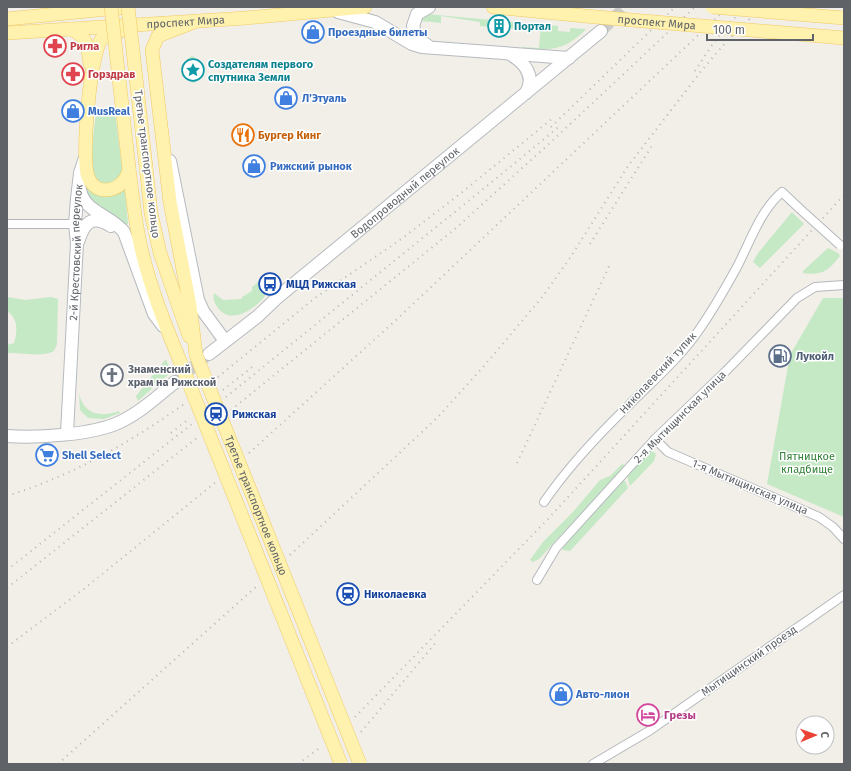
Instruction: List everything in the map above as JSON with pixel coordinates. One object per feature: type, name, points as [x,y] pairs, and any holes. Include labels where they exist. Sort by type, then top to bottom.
[{"type":"main road","points":[[64,13],[78,7]]},
{"type":"main road","name":"Третье транспортное кольцо","points":[[111,7],[135,216],[143,258],[169,334],[341,764]]},
{"type":"main road","points":[[7,19],[127,7]]},
{"type":"main road","name":"Третье транспортное кольцо","points":[[127,7],[151,213],[160,253],[202,355],[360,764]]},
{"type":"main road","name":"проспект Мира","points":[[7,33],[197,21],[365,7]]},
{"type":"main road","points":[[429,7],[417,14],[413,23],[414,35],[420,42],[440,48]]},
{"type":"main road","name":"проспект Мира","points":[[493,7],[844,38]]},
{"type":"main road","points":[[712,7],[844,18]]},
{"type":"main road","points":[[321,11],[356,15],[375,22],[416,45],[568,58]]},
{"type":"main road","points":[[197,21],[158,36],[152,45],[152,62],[172,217],[190,306],[202,355]]},
{"type":"main road","name":"2-й Крестовский переулок","points":[[67,433],[77,244],[75,224],[79,183],[86,151],[91,73],[97,48],[102,38],[136,25]]},
{"type":"main road","name":"2-й Крестовский переулок","points":[[70,29],[80,34],[87,42],[91,73]]},
{"type":"main road","name":"Водопроводный переулок","points":[[202,355],[225,341],[258,316],[279,296],[601,31]]},
{"type":"main road","points":[[508,53],[524,64],[528,70],[530,81],[525,94]]},
{"type":"main road","points":[[161,134],[172,171],[198,300],[203,311],[225,341]]},
{"type":"main road","points":[[86,151],[87,175],[96,187],[108,189],[118,187],[127,177],[129,168]]},
{"type":"main road","points":[[79,183],[82,198],[87,205],[115,222],[124,232],[156,318],[169,334]]},
{"type":"main road","points":[[77,244],[86,224],[93,221],[102,221],[113,227],[121,234],[133,258]]},
{"type":"main road","points":[[7,436],[33,437],[104,427],[121,421],[140,410],[175,382]]},
{"type":"street","name":"Николаевский тупик","points":[[544,502],[557,483],[604,429],[665,369],[701,328],[765,212],[782,192],[842,247]]},
{"type":"street","points":[[7,224],[75,224]]},
{"type":"street","name":"2-я Мытищинская улица","points":[[537,580],[556,548],[654,439],[726,371],[797,298],[815,286],[844,285]]},
{"type":"street","name":"1-я Мытищинская улица","points":[[654,439],[668,452],[819,517],[833,527],[844,539]]},
{"type":"street","name":"Мытищинский проезд","points":[[593,764],[649,730],[844,595]]},
{"type":"green space","points":[[426,14],[558,26],[558,31],[570,32],[570,28],[586,29],[577,38],[561,47],[542,49],[542,51],[522,49],[522,47],[539,48],[541,25],[514,25],[514,29],[507,28],[507,23],[491,21],[491,27],[480,26],[480,22],[441,16],[441,23],[422,21],[423,16]]},
{"type":"green space","points":[[192,56],[196,58],[201,70],[197,81],[193,83],[185,76],[184,70],[185,62]]},
{"type":"green space","points":[[112,109],[115,112],[123,176],[113,183],[104,184],[95,178],[92,168],[94,127],[96,114],[99,111]]},
{"type":"green space","points":[[86,188],[92,191],[125,189],[128,224],[124,224],[90,204]]},
{"type":"green space","points":[[792,212],[804,224],[760,268],[753,262],[758,253]]},
{"type":"green space","points":[[828,248],[838,253],[840,256],[832,265],[820,273],[803,273],[803,271]]},
{"type":"green space","points":[[264,278],[270,288],[261,301],[247,312],[231,316],[224,314],[218,308],[214,299],[214,293],[223,300],[242,299],[242,297],[252,291],[252,287]]},
{"type":"green space","points":[[7,297],[25,300],[51,297],[58,299],[57,344],[54,351],[43,354],[7,353],[7,345],[14,343],[16,326],[13,317],[7,311]]},
{"type":"green space","name":"Пятницкое кладбище","points":[[823,298],[844,298],[844,517],[767,484],[790,355]]},
{"type":"green space","points":[[166,359],[171,372],[138,401],[136,396]]},
{"type":"green space","points":[[79,393],[84,406],[89,410],[99,414],[119,411],[120,413],[104,419],[88,418],[80,410]]},
{"type":"green space","points":[[651,450],[656,454],[654,461],[630,486],[627,476]]},
{"type":"green space","points":[[623,463],[624,467],[539,559],[533,562],[530,560],[543,542],[573,512],[600,480],[610,476]]},
{"type":"green space","points":[[622,480],[625,481],[628,488],[570,551],[563,550],[562,547]]},
{"type":"tunnel","points":[[601,31],[625,7]]},
{"type":"tunnel","points":[[175,382],[205,357]]},
{"type":"railway","points":[[551,127],[675,7]]},
{"type":"railway","points":[[231,410],[456,228],[551,142],[695,7]]},
{"type":"railway","points":[[249,453],[395,321],[728,7]]},
{"type":"railway","points":[[695,71],[714,42],[744,7]]},
{"type":"railway","points":[[290,555],[438,417],[484,366],[543,296],[570,258],[628,166],[702,70],[727,41],[762,7]]},
{"type":"railway","points":[[218,377],[315,298],[400,240],[460,194],[553,118]]},
{"type":"railway","points":[[226,397],[561,125]]},
{"type":"railway","points":[[590,244],[653,144]]},
{"type":"railway","points":[[355,717],[548,519],[844,195]]},
{"type":"railway","points":[[517,463],[611,262]]},
{"type":"railway","points":[[223,390],[256,364]]},
{"type":"railway","points":[[7,496],[54,479],[99,457],[143,432],[184,404]]},
{"type":"railway","points":[[171,433],[190,418]]},
{"type":"railway","points":[[7,570],[192,424]]},
{"type":"railway","points":[[7,588],[198,437]]},
{"type":"railway","points":[[7,647],[85,588],[216,482]]},
{"type":"railway","points":[[58,764],[258,585]]},
{"type":"railway","points":[[361,732],[438,640]]},
{"type":"railway","points":[[298,764],[322,746]]},
{"type":"place","name":"Портал","points":[[499,26]]},
{"type":"place","name":"Проездные билеты","points":[[313,32]]},
{"type":"place","name":"Ригла","points":[[55,46]]},
{"type":"place","name":"Создателям первого спутника Земли","points":[[193,70]]},
{"type":"place","name":"Горздрав","points":[[73,74]]},
{"type":"place","name":"Л’Этуаль","points":[[286,98]]},
{"type":"place","name":"MusReal","points":[[73,111]]},
{"type":"place","name":"Бургер Кинг","points":[[243,135]]},
{"type":"place","name":"Рижский рынок","points":[[254,166]]},
{"type":"place","name":"МЦД Рижская","points":[[270,284]]},
{"type":"place","name":"Лукойл","points":[[780,356]]},
{"type":"place","name":"Знаменский храм на Рижской","points":[[112,375]]},
{"type":"place","name":"Рижская","points":[[216,414]]},
{"type":"place","name":"Shell Select","points":[[47,455]]},
{"type":"place","name":"Николаевка","points":[[348,594]]},
{"type":"place","name":"Авто-лион","points":[[561,694]]},
{"type":"place","name":"Грезы","points":[[648,715]]}]
